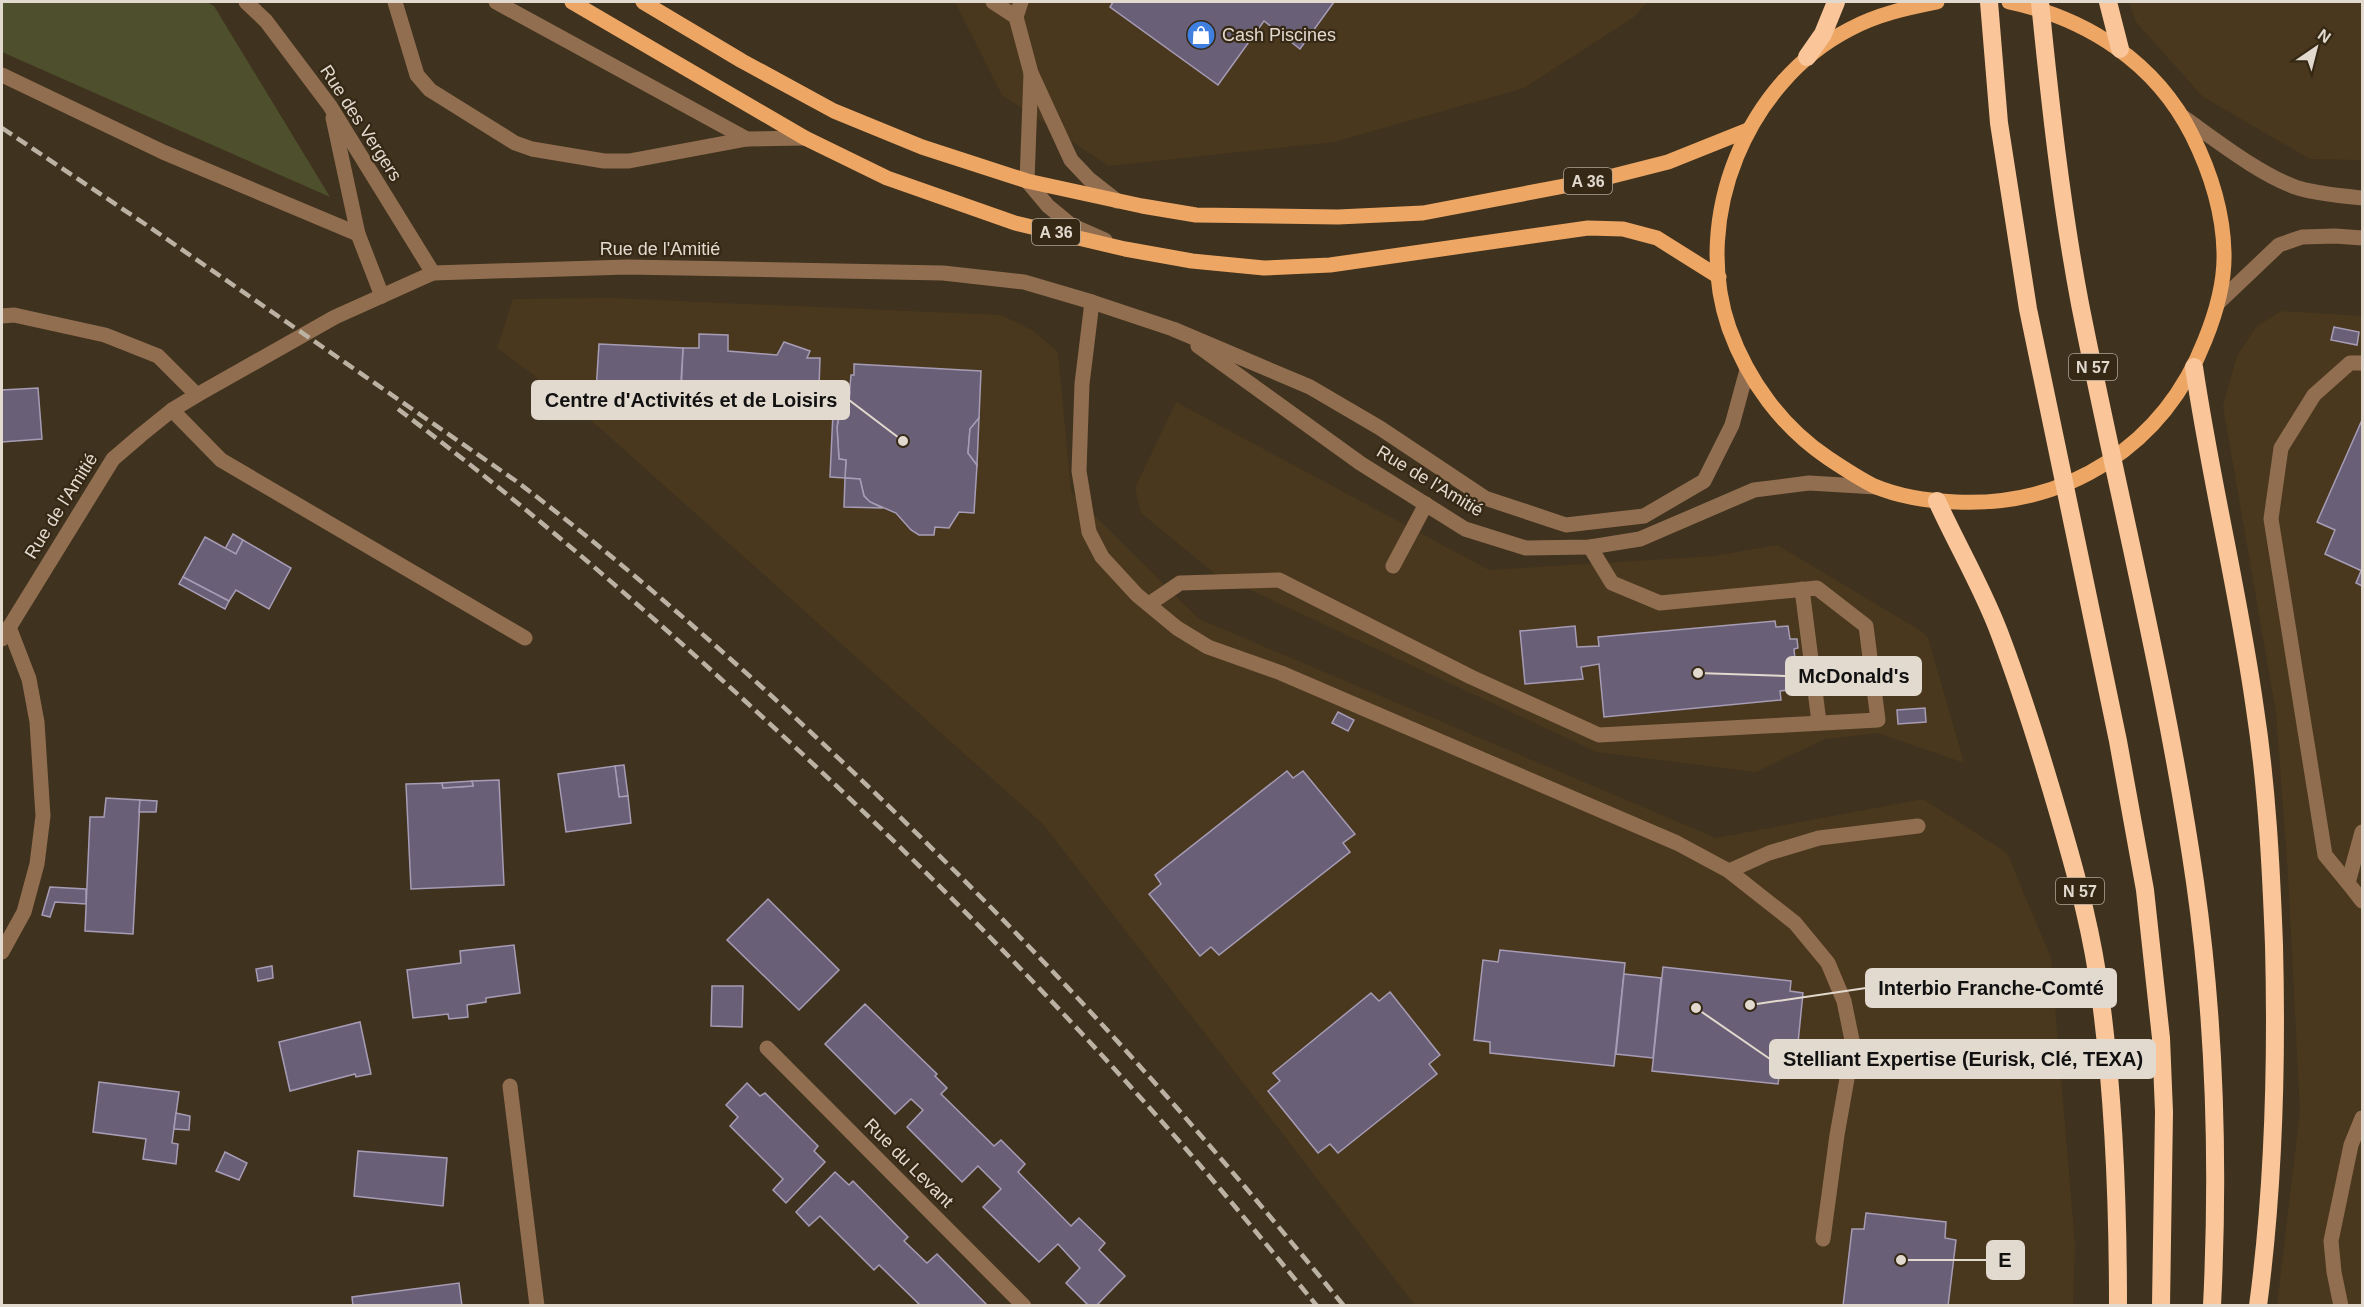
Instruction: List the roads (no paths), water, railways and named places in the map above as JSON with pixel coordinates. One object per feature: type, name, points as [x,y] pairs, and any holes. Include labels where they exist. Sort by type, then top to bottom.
[{"type":"highway","points":[[1807,57],[1823,34],[1836,2]]},
{"type":"highway","name":"N 57","points":[[1989,2],[1999,123],[2028,309],[2118,741],[2145,890],[2158,1006],[2164,1112],[2161,1305]]},
{"type":"highway","name":"N 57","points":[[2040,2],[2050,113],[2080,300],[2169,729],[2205,958],[2216,1188],[2212,1305]]},
{"type":"highway","points":[[2108,2],[2120,49]]},
{"type":"highway","points":[[2194,367],[2255,708],[2272,874],[2276,1042],[2269,1198],[2258,1305]]},
{"type":"highway","name":"N 57","points":[[1937,501],[1983,595],[2019,687],[2048,776],[2090,933],[2100,993],[2106,1053],[2114,1162],[2118,1305]]},
{"type":"main road","name":"A 36","points":[[572,2],[805,138],[887,178],[1015,223],[1125,249],[1192,261],[1263,268],[1330,265],[1588,228],[1623,229],[1657,238],[1719,277]]},
{"type":"main road","name":"A 36","points":[[643,2],[742,61],[834,111],[922,147],[1027,181],[1117,201],[1196,215],[1338,217],[1423,213],[1601,179],[1668,162],[1748,130]]},
{"type":"main road","points":[[1937,2],[1895,10],[1849,29],[1807,57],[1774,91],[1748,130],[1729,176],[1720,216],[1719,277],[1728,325],[1747,370],[1774,410],[1808,444],[1848,472],[1876,487],[1904,496],[1937,501],[1981,503],[2025,498],[2076,480],[2123,452],[2145,434],[2163,415],[2194,367],[2219,302],[2224,254],[2220,217],[2207,165],[2183,117],[2155,80],[2120,49],[2079,24],[2054,13],[2009,2]]},
{"type":"street","name":"Rue des Vergers","points":[[246,2],[266,21],[330,106],[433,273]]},
{"type":"street","points":[[394,2],[417,75],[430,90],[515,143],[532,149],[604,161],[629,161],[747,140],[805,138]]},
{"type":"street","points":[[496,2],[747,140]]},
{"type":"street","points":[[993,2],[1016,17]]},
{"type":"street","points":[[1020,2],[1016,17],[1031,73],[1071,160],[1089,179],[1117,201]]},
{"type":"street","points":[[1031,73],[1027,181],[1047,206],[1071,225],[1125,249]]},
{"type":"street","points":[[2,75],[163,152],[358,234]]},
{"type":"street","points":[[330,106],[358,234],[382,296]]},
{"type":"street","points":[[2183,117],[2266,172],[2297,187],[2332,195],[2362,198]]},
{"type":"street","points":[[2219,302],[2279,245],[2302,237],[2362,238]]},
{"type":"street","name":"Rue de l'Amitié","points":[[5,633],[113,459],[172,410],[197,395],[335,317],[433,273],[627,267],[943,273],[1024,282],[1173,329],[1310,387],[1380,428],[1485,498],[1566,525],[1644,516],[1704,482],[1732,425],[1747,370]]},
{"type":"street","points":[[1092,302],[1082,384],[1079,471],[1089,532],[1102,557],[1149,604],[1177,628],[1208,647],[1281,673],[1666,838],[1729,871],[1795,923],[1828,963],[1844,1001],[1853,1045],[1837,1135],[1823,1239]]},
{"type":"street","points":[[2,316],[14,315],[105,335],[158,356],[197,395]]},
{"type":"street","name":"Rue de l'Amitié","points":[[1173,329],[1360,463],[1466,529],[1526,548],[1590,547],[1640,539],[1754,490],[1809,483],[1876,487]]},
{"type":"street","points":[[2362,363],[2350,363],[2314,395],[2281,448],[2271,519],[2325,855],[2362,901]]},
{"type":"street","points":[[172,410],[221,460],[525,638]]},
{"type":"street","points":[[1393,566],[1426,504]]},
{"type":"street","points":[[1149,604],[1180,583],[1279,580],[1471,676],[1599,735],[1878,720],[1866,626],[1817,588],[1660,603],[1612,584],[1590,547]]},
{"type":"street","points":[[1802,589],[1820,722]]},
{"type":"street","points":[[2,952],[24,912],[37,864],[43,816],[38,722],[29,678],[5,633]]},
{"type":"street","points":[[1729,871],[1769,853],[1819,838],[1918,826]]},
{"type":"street","points":[[2348,883],[2362,832]]},
{"type":"street","name":"Rue du Levant","points":[[767,1048],[1024,1305]]},
{"type":"street","points":[[510,1086],[537,1305]]},
{"type":"street","points":[[2341,1305],[2334,1272],[2331,1241],[2351,1145],[2362,1118]]},
{"type":"railway","points":[[2,128],[145,224],[516,481],[611,556],[704,635],[869,787],[1038,956],[1194,1128],[1344,1306]]},
{"type":"railway","points":[[398,409],[546,526],[642,608],[889,836],[1095,1047],[1193,1157],[1317,1306]]},
{"type":"place","name":"Cash Piscines","points":[[1201,35]]},
{"type":"place","name":"Centre d'Activités et de Loisirs","points":[[903,441]]},
{"type":"place","name":"McDonald's","points":[[1698,673]]},
{"type":"place","name":"Interbio Franche-Comté","points":[[1750,1005]]},
{"type":"place","name":"Stelliant Expertise (Eurisk, Clé, TEXA)","points":[[1696,1008]]},
{"type":"place","name":"E","points":[[1901,1260]]}]
